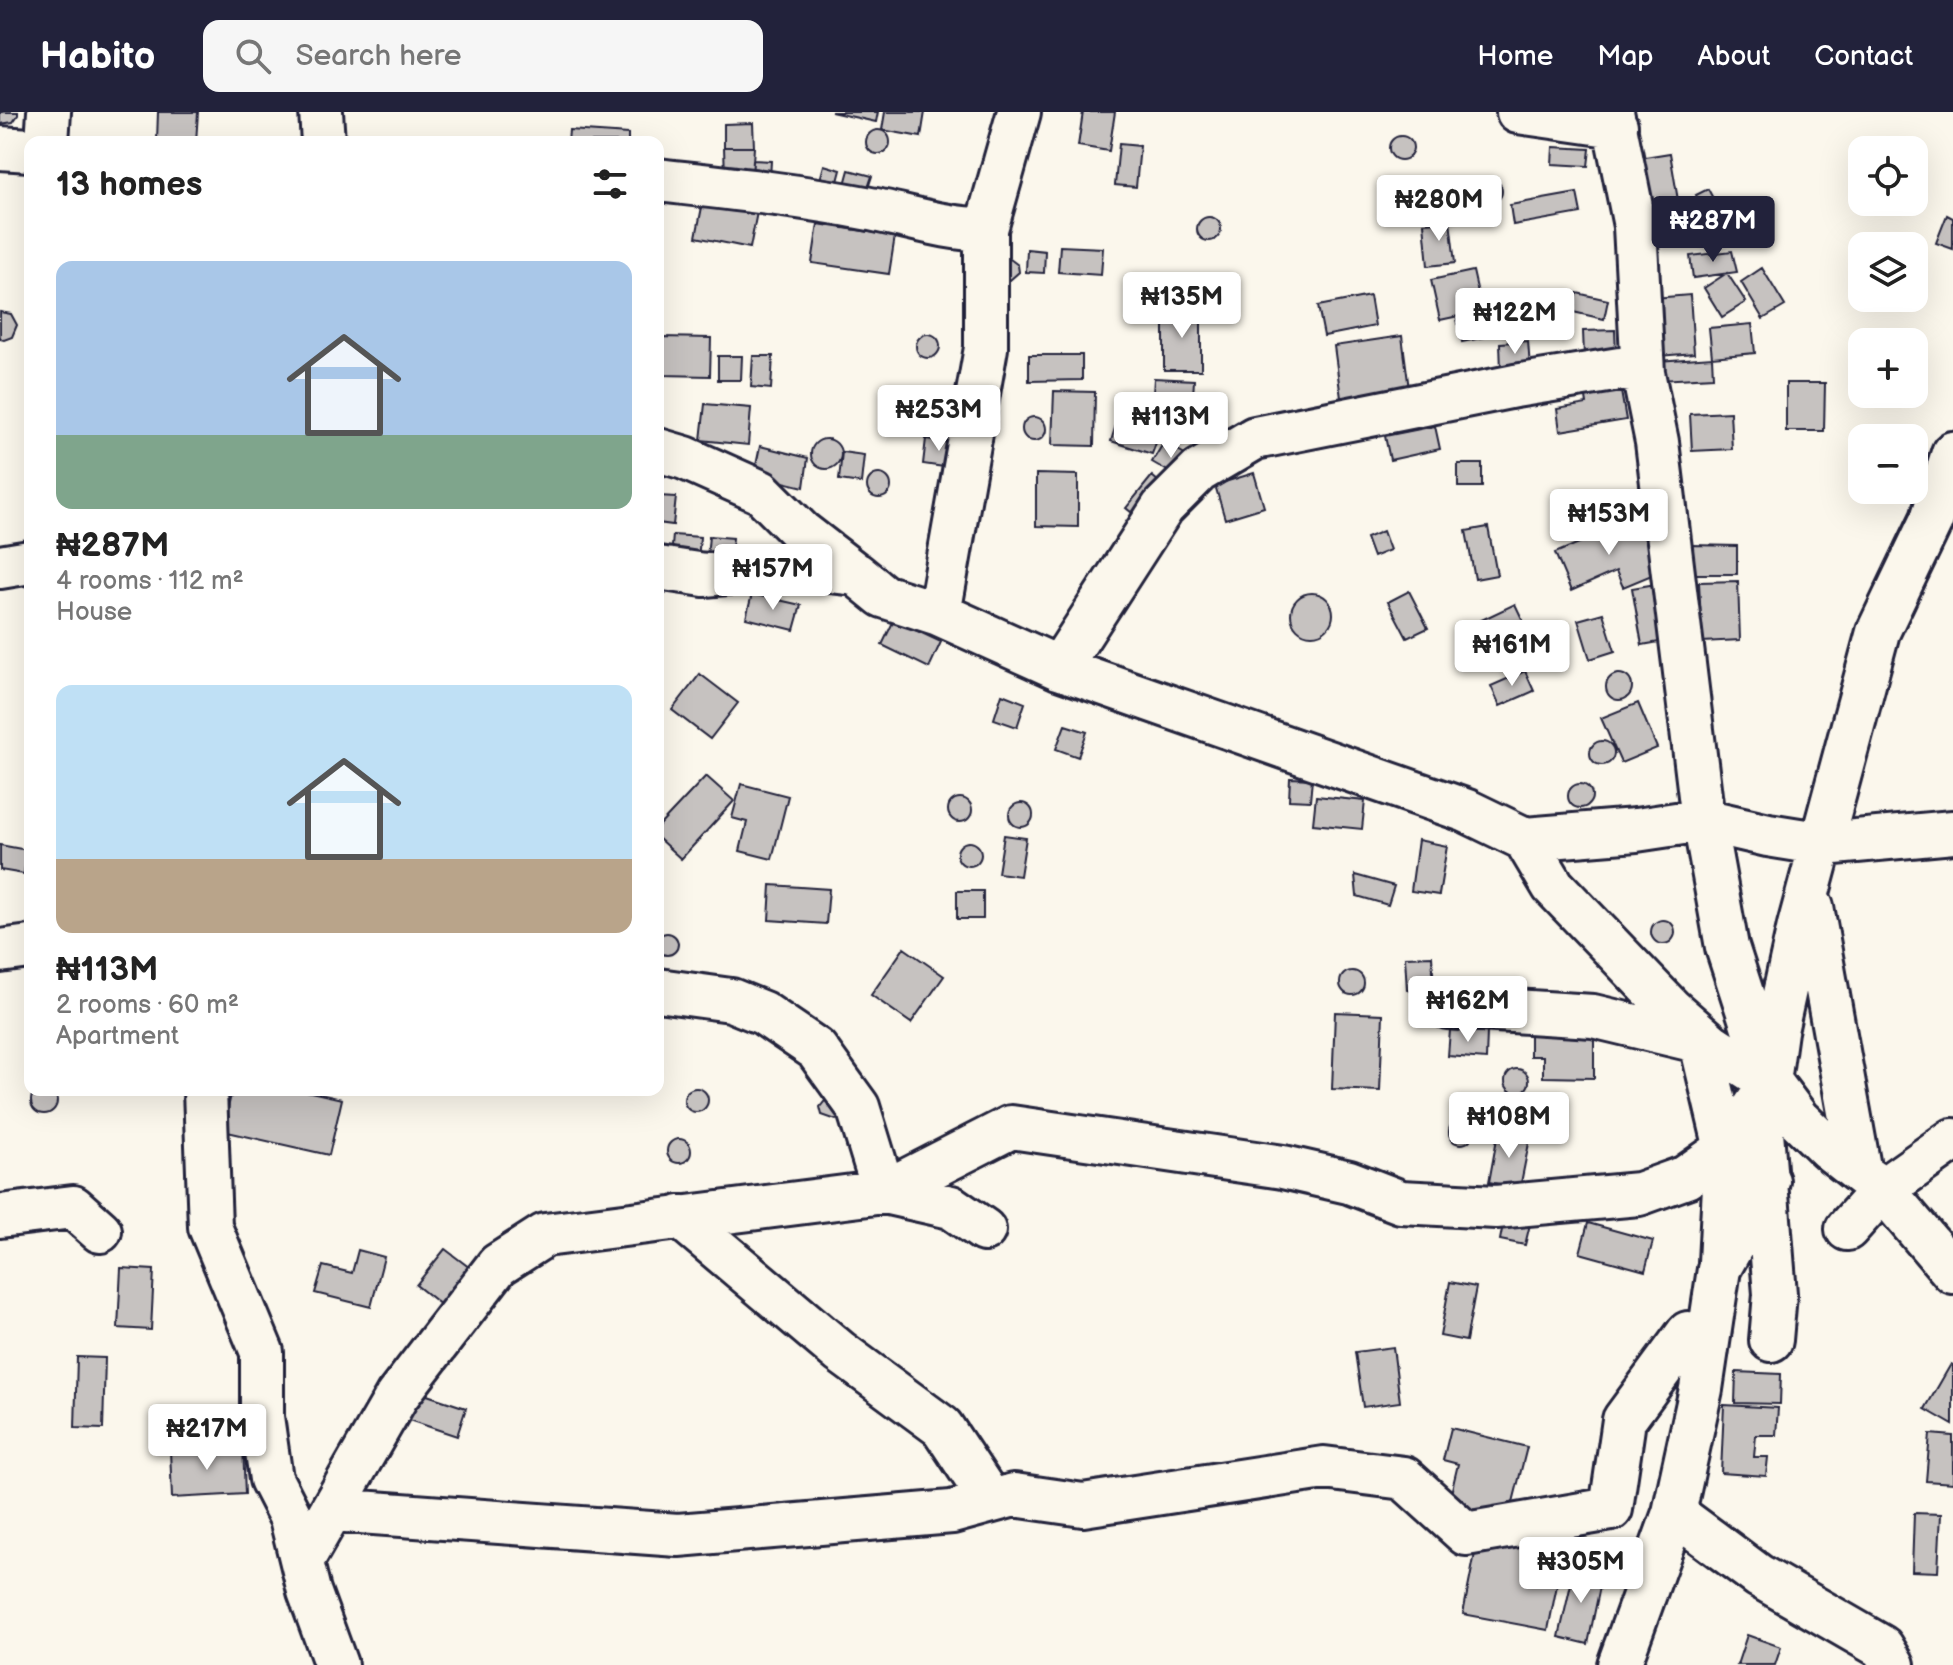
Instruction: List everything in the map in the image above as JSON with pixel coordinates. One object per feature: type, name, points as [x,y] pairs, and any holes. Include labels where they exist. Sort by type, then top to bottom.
[{"type":"street","points":[[47,136],[49,112]]},
{"type":"street","points":[[321,112],[323,136]]},
{"type":"street","points":[[939,614],[986,348],[986,229],[1019,112]]},
{"type":"street","points":[[1518,112],[1614,119],[1635,226],[1643,373],[1657,442],[1703,820],[1727,947],[1771,1083],[1798,1119],[1871,1182],[1953,1272]]},
{"type":"street","points":[[0,148],[24,150]]},
{"type":"street","points":[[664,181],[789,194],[912,216],[962,230],[986,229]]},
{"type":"street","points":[[1059,668],[1163,507],[1199,471],[1255,438],[1515,386],[1620,369],[1643,373]]},
{"type":"street","points":[[664,452],[761,492],[801,532],[883,596],[939,614],[1059,668],[1467,811],[1525,839],[1636,830],[1703,820],[1824,844],[1953,832]]},
{"type":"street","points":[[1771,1340],[1775,1294],[1762,1132],[1776,1031],[1878,632],[1942,527],[1953,453]]},
{"type":"street","points":[[0,567],[24,563]]},
{"type":"street","points":[[664,569],[704,575],[794,567],[856,574]]},
{"type":"street","points":[[1525,839],[1553,886],[1706,1044],[1771,1083]]},
{"type":"street","points":[[1809,893],[1871,1182]]},
{"type":"street","points":[[0,951],[24,948]]},
{"type":"street","points":[[664,991],[731,1000],[763,1013],[816,1049],[858,1107],[884,1192]]},
{"type":"street","points":[[1448,1007],[1593,1016],[1706,1044]]},
{"type":"street","points":[[1619,1665],[1674,1513],[1701,1389],[1719,1269],[1726,1149],[1706,1044]]},
{"type":"street","points":[[884,1192],[1011,1127],[1283,1167],[1349,1182],[1401,1202],[1496,1207],[1639,1194],[1686,1177],[1726,1149],[1771,1083]]},
{"type":"street","points":[[205,1096],[210,1227],[262,1352],[262,1417],[271,1479],[291,1518],[336,1665]]},
{"type":"street","points":[[1719,1269],[1768,1183],[1798,1119]]},
{"type":"street","points":[[1847,1229],[1871,1182],[1953,1140]]},
{"type":"street","points":[[302,1561],[397,1396],[498,1265],[545,1235],[884,1192],[951,1207],[984,1230]]},
{"type":"street","points":[[0,1216],[73,1207],[100,1231]]},
{"type":"street","points":[[680,1217],[840,1352],[942,1427],[991,1501]]},
{"type":"street","points":[[332,1510],[678,1535],[952,1512],[1014,1495],[1083,1505],[1324,1468],[1404,1478],[1466,1534],[1611,1509],[1624,1420],[1688,1333]]},
{"type":"street","points":[[1674,1513],[1759,1576],[1882,1647],[1893,1665]]},
{"type":"street","points":[[1601,1665],[1633,1625]]},
{"type":"building","points":[[0,112],[18,112],[18,115],[13,122],[0,124]]},
{"type":"building","points":[[158,112],[198,112],[196,136],[157,136]]},
{"type":"building","points":[[831,112],[878,112],[876,122]]},
{"type":"building","points":[[885,112],[925,112],[921,137],[882,130]]},
{"type":"building","points":[[1083,112],[1115,112],[1109,151],[1078,146]]},
{"type":"building","points":[[753,123],[754,147],[724,147],[724,124]]},
{"type":"building","points":[[569,130],[628,134],[628,136],[568,136]]},
{"type":"building","points":[[878,130],[889,137],[890,142],[883,153],[878,154],[867,147],[866,142],[873,131]]},
{"type":"building","points":[[1401,136],[1410,139],[1413,148],[1410,157],[1401,160],[1392,157],[1389,148],[1392,139]]},
{"type":"building","points":[[1119,144],[1140,146],[1136,187],[1115,185]]},
{"type":"building","points":[[724,147],[754,147],[752,177],[725,176]]},
{"type":"building","points":[[1553,147],[1590,149],[1588,166],[1552,164]]},
{"type":"building","points":[[1670,153],[1681,218],[1643,224],[1632,159]]},
{"type":"building","points":[[753,160],[771,161],[770,178],[752,177]]},
{"type":"building","points":[[824,165],[841,170],[837,185],[820,180]]},
{"type":"building","points":[[849,170],[872,176],[866,194],[844,188]]},
{"type":"building","points":[[1490,179],[1501,186],[1502,191],[1495,202],[1490,203],[1479,196],[1478,191],[1485,180]]},
{"type":"building","points":[[1708,189],[1716,204],[1704,210],[1696,195]]},
{"type":"building","points":[[1577,193],[1581,213],[1513,225],[1510,205]]},
{"type":"building","points":[[703,202],[757,212],[750,248],[696,237]]},
{"type":"building","points":[[1947,215],[1953,218],[1953,249],[1936,243]]},
{"type":"building","points":[[1209,217],[1220,224],[1221,229],[1214,240],[1209,241],[1198,234],[1197,229],[1204,218]]},
{"type":"building","points":[[1450,221],[1455,263],[1428,266],[1424,223]]},
{"type":"building","points":[[818,224],[895,236],[889,274],[812,263]]},
{"type":"building","points":[[1060,246],[1103,248],[1101,275],[1058,272]]},
{"type":"building","points":[[1027,249],[1045,251],[1044,273],[1026,272]]},
{"type":"building","points":[[1732,251],[1737,272],[1693,278],[1690,256]]},
{"type":"building","points":[[1006,256],[1018,265],[1019,272],[1010,280],[1006,280]]},
{"type":"building","points":[[1762,268],[1785,306],[1763,319],[1741,282]]},
{"type":"building","points":[[1473,271],[1482,311],[1440,320],[1431,280]]},
{"type":"building","points":[[1727,273],[1746,302],[1722,317],[1704,288]]},
{"type":"building","points":[[1577,293],[1608,300],[1604,319],[1573,312]]},
{"type":"building","points":[[1690,295],[1694,353],[1659,356],[1654,298]]},
{"type":"building","points":[[1370,296],[1375,326],[1324,336],[1318,306]]},
{"type":"building","points":[[1164,309],[1201,309],[1201,370],[1164,370]]},
{"type":"building","points":[[0,312],[11,314],[17,325],[12,337],[4,340],[0,339]]},
{"type":"building","points":[[1480,315],[1485,337],[1462,342],[1457,319]]},
{"type":"building","points":[[1752,324],[1755,353],[1712,357],[1709,328]]},
{"type":"building","points":[[1615,330],[1616,355],[1584,356],[1583,331]]},
{"type":"building","points":[[928,334],[939,341],[940,346],[933,357],[928,358],[917,351],[916,346],[923,335]]},
{"type":"building","points":[[1402,336],[1409,389],[1341,398],[1334,346]]},
{"type":"building","points":[[664,337],[711,338],[710,376],[664,375]]},
{"type":"building","points":[[1528,341],[1530,368],[1501,370],[1500,343]]},
{"type":"building","points":[[1029,355],[1082,355],[1082,380],[1029,381]]},
{"type":"building","points":[[718,356],[742,356],[741,380],[718,380]]},
{"type":"building","points":[[753,356],[773,356],[771,389],[751,387]]},
{"type":"building","points":[[1712,357],[1713,377],[1659,380],[1658,361]]},
{"type":"building","points":[[1154,378],[1194,380],[1192,413],[1152,411]]},
{"type":"building","points":[[1619,380],[1626,420],[1560,431],[1557,409],[1587,404],[1584,385]]},
{"type":"building","points":[[1786,383],[1825,383],[1824,431],[1786,431]]},
{"type":"building","points":[[1054,391],[1095,392],[1094,446],[1052,445]]},
{"type":"building","points":[[705,404],[751,408],[748,445],[701,440]]},
{"type":"building","points":[[1120,412],[1162,426],[1152,454],[1111,441]]},
{"type":"building","points":[[1730,412],[1732,449],[1692,451],[1690,414]]},
{"type":"building","points":[[1034,417],[1045,424],[1046,429],[1039,440],[1034,441],[1023,434],[1022,429],[1029,418]]},
{"type":"building","points":[[1435,426],[1440,449],[1390,460],[1385,436]]},
{"type":"building","points":[[826,439],[837,443],[841,454],[837,465],[826,469],[815,465],[811,454],[815,443]]},
{"type":"building","points":[[926,439],[955,443],[951,468],[923,464]]},
{"type":"building","points":[[1164,442],[1190,457],[1178,477],[1152,462]]},
{"type":"building","points":[[760,446],[808,458],[804,487],[754,475]]},
{"type":"building","points":[[842,452],[864,455],[861,483],[839,480]]},
{"type":"building","points":[[1458,464],[1482,464],[1482,487],[1458,487]]},
{"type":"building","points":[[1254,473],[1264,507],[1225,519],[1215,485]]},
{"type":"building","points":[[879,474],[890,481],[891,486],[884,497],[879,498],[868,491],[867,486],[874,475]]},
{"type":"building","points":[[1036,474],[1078,475],[1078,527],[1036,526]]},
{"type":"building","points":[[1152,476],[1167,489],[1142,521],[1126,508]]},
{"type":"building","points":[[664,496],[676,497],[673,525],[664,524]]},
{"type":"building","points":[[1636,519],[1659,572],[1623,587],[1616,571],[1571,591],[1555,553]]},
{"type":"building","points":[[1488,527],[1497,575],[1475,579],[1466,531]]},
{"type":"building","points":[[1383,531],[1390,550],[1373,557],[1366,538]]},
{"type":"building","points":[[673,535],[700,537],[698,561],[671,559]]},
{"type":"building","points":[[709,536],[733,538],[731,560],[707,558]]},
{"type":"building","points":[[1691,545],[1737,546],[1737,574],[1691,574]]},
{"type":"building","points":[[1738,581],[1740,640],[1702,642],[1699,582]]},
{"type":"building","points":[[1656,584],[1665,641],[1642,645],[1632,588]]},
{"type":"building","points":[[1409,591],[1428,628],[1407,638],[1388,602]]},
{"type":"building","points":[[1312,593],[1327,599],[1333,614],[1327,629],[1312,635],[1297,629],[1291,614],[1297,599]]},
{"type":"building","points":[[752,594],[801,605],[794,630],[746,618]]},
{"type":"building","points":[[1515,604],[1526,627],[1503,638],[1514,662],[1493,671],[1471,625]]},
{"type":"building","points":[[1603,613],[1615,651],[1590,659],[1578,620]]},
{"type":"building","points":[[894,620],[941,642],[929,668],[882,645]]},
{"type":"building","points":[[1525,671],[1534,691],[1500,706],[1491,686]]},
{"type":"building","points":[[700,674],[738,703],[710,739],[672,710]]},
{"type":"building","points":[[1619,674],[1628,678],[1632,687],[1628,696],[1619,700],[1610,696],[1606,687],[1610,678]]},
{"type":"building","points":[[1002,694],[1025,703],[1017,727],[994,719]]},
{"type":"building","points":[[1638,703],[1657,748],[1621,763],[1601,718]]},
{"type":"building","points":[[1065,725],[1087,732],[1078,757],[1056,749]]},
{"type":"building","points":[[1602,741],[1613,748],[1614,753],[1607,764],[1602,765],[1591,758],[1590,753],[1597,742]]},
{"type":"building","points":[[706,776],[734,801],[681,859],[664,843],[664,821]]},
{"type":"building","points":[[1290,778],[1312,779],[1310,801],[1289,800]]},
{"type":"building","points":[[741,784],[788,796],[772,859],[740,851],[747,822],[732,818]]},
{"type":"building","points":[[1580,784],[1589,787],[1592,796],[1589,805],[1580,808],[1571,805],[1568,796],[1571,787]]},
{"type":"building","points":[[1316,796],[1365,801],[1362,829],[1313,824]]},
{"type":"building","points":[[960,798],[969,801],[972,810],[969,819],[960,822],[951,819],[948,810],[951,801]]},
{"type":"building","points":[[1021,803],[1030,806],[1033,815],[1030,824],[1021,827],[1012,824],[1009,815],[1012,806]]},
{"type":"building","points":[[1004,835],[1026,838],[1020,876],[998,873]]},
{"type":"building","points":[[1418,840],[1447,846],[1439,895],[1411,891]]},
{"type":"building","points":[[969,842],[978,845],[981,854],[978,863],[969,866],[960,863],[957,854],[960,845]]},
{"type":"building","points":[[0,845],[24,849],[24,874],[0,870]]},
{"type":"building","points":[[1355,875],[1394,886],[1388,905],[1357,896]]},
{"type":"building","points":[[771,885],[829,889],[826,924],[769,920]]},
{"type":"building","points":[[957,891],[983,891],[983,919],[957,919]]},
{"type":"building","points":[[1663,920],[1674,927],[1675,932],[1668,943],[1663,944],[1652,937],[1651,932],[1658,921]]},
{"type":"building","points":[[664,934],[671,934],[677,940],[675,952],[664,954]]},
{"type":"building","points":[[904,948],[944,976],[911,1023],[871,995]]},
{"type":"building","points":[[1432,956],[1434,988],[1407,990],[1405,957]]},
{"type":"building","points":[[1352,971],[1361,974],[1364,983],[1361,992],[1352,995],[1343,992],[1340,983],[1343,974]]},
{"type":"building","points":[[1335,1012],[1383,1014],[1380,1091],[1332,1089]]},
{"type":"building","points":[[1335,1012],[1383,1014],[1380,1091],[1332,1089]]},
{"type":"building","points":[[1530,1023],[1594,1023],[1594,1078],[1543,1077],[1543,1056],[1530,1056]]},
{"type":"building","points":[[1530,1023],[1594,1023],[1594,1078],[1543,1077],[1543,1056],[1530,1056]]},
{"type":"building","points":[[1450,1030],[1487,1032],[1486,1059],[1448,1056]]},
{"type":"building","points":[[1517,1069],[1528,1076],[1529,1081],[1522,1092],[1517,1093],[1506,1086],[1505,1081],[1512,1070]]},
{"type":"building","points":[[696,1088],[705,1091],[708,1100],[705,1109],[696,1112],[687,1109],[684,1100],[687,1091]]},
{"type":"building","points":[[32,1096],[56,1096],[56,1106],[49,1113],[39,1113],[32,1106]]},
{"type":"building","points":[[231,1096],[329,1096],[342,1099],[329,1155],[223,1131]]},
{"type":"building","points":[[828,1097],[843,1116],[836,1120],[822,1115],[820,1107]]},
{"type":"building","points":[[1461,1120],[1472,1127],[1473,1132],[1466,1143],[1461,1144],[1450,1137],[1449,1132],[1456,1121]]},
{"type":"building","points":[[1498,1133],[1530,1138],[1520,1188],[1489,1182]]},
{"type":"building","points":[[679,1139],[688,1142],[691,1151],[688,1160],[679,1163],[670,1160],[667,1151],[670,1142]]},
{"type":"building","points":[[1505,1214],[1531,1220],[1525,1245],[1500,1240]]},
{"type":"building","points":[[1588,1223],[1653,1241],[1645,1271],[1580,1253]]},
{"type":"building","points":[[445,1249],[470,1268],[441,1305],[416,1285]]},
{"type":"building","points":[[358,1250],[384,1257],[371,1307],[315,1293],[323,1266],[352,1273]]},
{"type":"building","points":[[121,1268],[154,1270],[151,1330],[118,1328]]},
{"type":"building","points":[[1450,1282],[1476,1287],[1466,1341],[1440,1336]]},
{"type":"building","points":[[1393,1347],[1400,1402],[1363,1407],[1355,1352]]},
{"type":"building","points":[[77,1357],[105,1358],[103,1429],[75,1428]]},
{"type":"building","points":[[1953,1365],[1953,1425],[1925,1409]]},
{"type":"building","points":[[1736,1372],[1781,1374],[1780,1404],[1735,1403]]},
{"type":"building","points":[[412,1390],[466,1408],[457,1436],[403,1418]]},
{"type":"building","points":[[1724,1405],[1778,1408],[1776,1435],[1756,1435],[1754,1457],[1768,1457],[1766,1476],[1721,1473]]},
{"type":"building","points":[[1451,1428],[1527,1447],[1508,1522],[1448,1506],[1458,1464],[1443,1460]]},
{"type":"building","points":[[1930,1434],[1953,1436],[1953,1483],[1926,1481]]},
{"type":"building","points":[[243,1447],[245,1494],[172,1498],[170,1450]]},
{"type":"building","points":[[1914,1513],[1941,1514],[1938,1572],[1912,1571]]},
{"type":"building","points":[[1478,1538],[1563,1555],[1548,1630],[1463,1614]]},
{"type":"building","points":[[1575,1566],[1603,1572],[1588,1644],[1559,1637]]},
{"type":"building","points":[[1747,1635],[1781,1647],[1775,1665],[1737,1665]]}]
